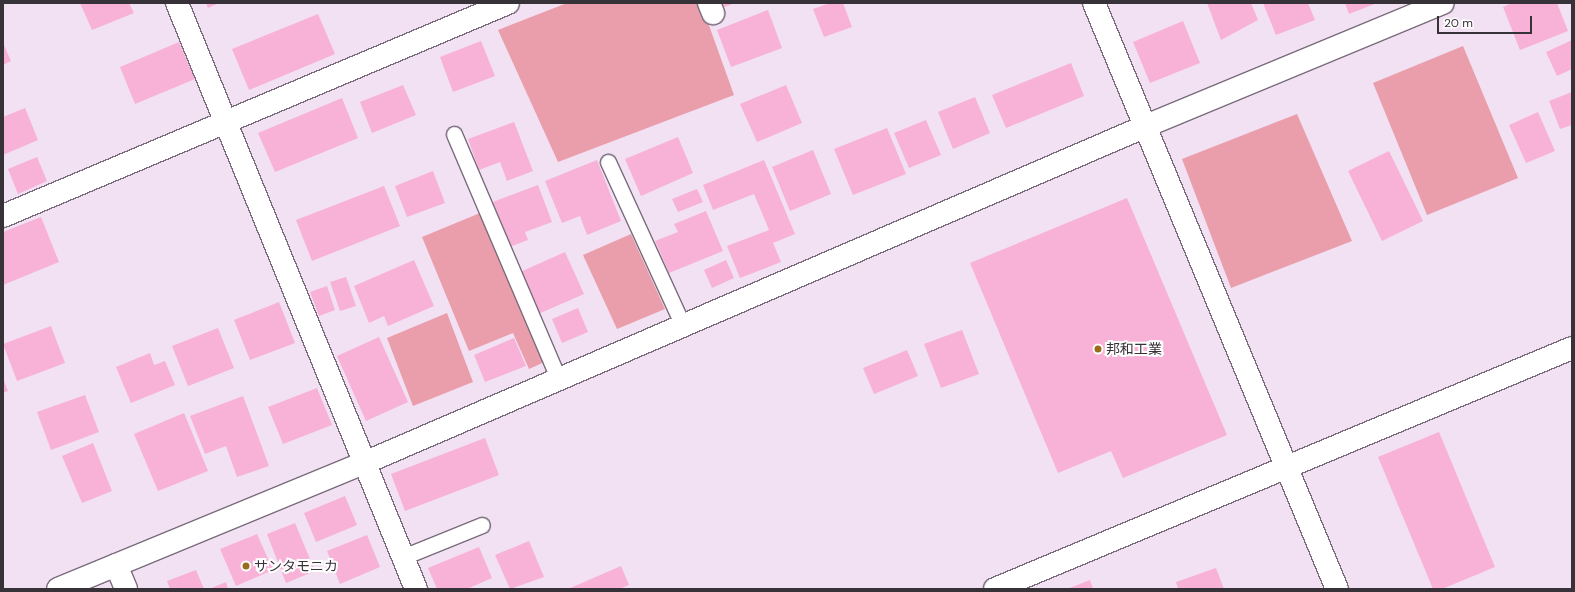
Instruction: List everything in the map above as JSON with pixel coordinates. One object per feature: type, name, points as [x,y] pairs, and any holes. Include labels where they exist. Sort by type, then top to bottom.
[{"type":"street","points":[[177,3],[227,124],[362,464],[416,589]]},
{"type":"street","points":[[3,216],[227,124],[508,3]]},
{"type":"street","points":[[1094,3],[1337,589]]},
{"type":"street","points":[[58,589],[362,464],[1146,126],[1444,3]]},
{"type":"street","points":[[995,589],[1572,348]]},
{"type":"street","points":[[116,565],[126,589]]},
{"type":"lane","points":[[454,134],[559,380]]},
{"type":"lane","points":[[608,162],[683,326]]},
{"type":"lane","points":[[403,557],[482,526]]},
{"type":"shaded area","points":[[567,3],[701,3],[734,95],[558,162],[498,30]]},
{"type":"shaded area","points":[[1463,46],[1518,178],[1427,215],[1373,83]]},
{"type":"shaded area","points":[[1297,114],[1352,241],[1231,288],[1182,159]]},
{"type":"shaded area","points":[[492,208],[553,358],[529,369],[513,333],[469,351],[422,237]]},
{"type":"shaded area","points":[[631,234],[665,309],[617,329],[583,255]]},
{"type":"shaded area","points":[[447,313],[473,382],[413,406],[387,338]]},
{"type":"building","points":[[80,3],[129,3],[134,13],[92,30]]},
{"type":"building","points":[[206,3],[219,3],[208,8]]},
{"type":"building","points":[[715,3],[735,3],[717,10]]},
{"type":"building","points":[[830,3],[843,3],[852,27],[824,37],[813,9]]},
{"type":"building","points":[[1207,3],[1251,3],[1258,20],[1221,40]]},
{"type":"building","points":[[1263,3],[1308,3],[1315,20],[1276,35]]},
{"type":"building","points":[[1345,3],[1377,3],[1349,14]]},
{"type":"building","points":[[1512,3],[1557,3],[1568,31],[1520,50],[1503,7]]},
{"type":"building","points":[[768,10],[782,48],[731,67],[717,30]]},
{"type":"building","points":[[318,14],[335,54],[249,90],[232,49]]},
{"type":"building","points":[[1183,21],[1200,63],[1150,83],[1133,42]]},
{"type":"building","points":[[1572,40],[1572,69],[1557,76],[1546,52]]},
{"type":"building","points":[[481,41],[495,76],[453,92],[440,57]]},
{"type":"building","points":[[179,42],[195,79],[135,104],[120,67]]},
{"type":"building","points":[[3,43],[11,61],[3,65]]},
{"type":"building","points":[[1071,63],[1084,96],[1006,128],[992,95]]},
{"type":"building","points":[[403,85],[416,115],[372,133],[360,102]]},
{"type":"building","points":[[786,85],[802,123],[757,142],[740,104]]},
{"type":"building","points":[[1572,92],[1572,125],[1560,129],[1549,101]]},
{"type":"building","points":[[975,97],[990,133],[953,149],[938,112]]},
{"type":"building","points":[[342,98],[358,138],[275,172],[258,133]]},
{"type":"building","points":[[25,108],[38,140],[3,155],[3,117]]},
{"type":"building","points":[[1538,112],[1555,151],[1526,163],[1509,125]]},
{"type":"building","points":[[926,120],[941,155],[909,168],[894,133]]},
{"type":"building","points":[[514,122],[533,171],[507,181],[500,162],[479,170],[468,139]]},
{"type":"building","points":[[887,128],[906,174],[853,195],[834,149]]},
{"type":"building","points":[[678,137],[693,173],[641,196],[625,159]]},
{"type":"building","points":[[813,150],[831,194],[790,211],[772,167]]},
{"type":"building","points":[[1389,151],[1423,221],[1382,241],[1348,171]]},
{"type":"building","points":[[37,157],[47,181],[18,194],[8,169]]},
{"type":"building","points":[[597,160],[621,221],[587,235],[580,216],[562,223],[545,181]]},
{"type":"building","points":[[764,160],[795,234],[773,243],[781,262],[740,278],[727,246],[769,230],[754,194],[713,210],[703,185]]},
{"type":"building","points":[[433,171],[445,203],[407,217],[395,186]]},
{"type":"building","points":[[538,185],[552,222],[525,232],[528,240],[507,248],[490,203]]},
{"type":"building","points":[[384,186],[400,226],[312,261],[296,220]]},
{"type":"building","points":[[697,189],[703,202],[678,212],[672,199]]},
{"type":"building","name":"邦和工業","points":[[1127,198],[1227,435],[1123,478],[1111,451],[1058,473],[970,263]]},
{"type":"building","points":[[706,211],[723,251],[669,273],[655,241],[678,232],[674,224]]},
{"type":"building","points":[[41,217],[59,262],[3,285],[3,232]]},
{"type":"building","points":[[565,252],[584,294],[536,315],[518,273]]},
{"type":"building","points":[[414,260],[434,306],[388,326],[384,316],[369,323],[354,286]]},
{"type":"building","points":[[726,260],[734,278],[712,288],[704,270]]},
{"type":"building","points":[[346,277],[356,306],[340,311],[330,282]]},
{"type":"building","points":[[327,286],[335,310],[319,316],[310,292]]},
{"type":"building","points":[[279,302],[295,343],[250,360],[234,320]]},
{"type":"building","points":[[578,308],[588,332],[562,343],[552,319]]},
{"type":"building","points":[[51,326],[65,363],[17,381],[3,344]]},
{"type":"building","points":[[218,328],[234,368],[188,386],[172,346]]},
{"type":"building","points":[[962,330],[979,374],[941,388],[924,344]]},
{"type":"building","points":[[379,337],[408,402],[366,421],[337,356]]},
{"type":"building","points":[[514,338],[526,366],[485,382],[474,355]]},
{"type":"building","points":[[907,350],[918,376],[874,394],[863,368]]},
{"type":"building","points":[[150,353],[154,365],[165,361],[175,385],[131,403],[116,367]]},
{"type":"building","points":[[3,378],[8,391],[3,393]]},
{"type":"building","points":[[317,388],[332,425],[283,444],[268,407]]},
{"type":"building","points":[[85,395],[99,432],[51,450],[37,412]]},
{"type":"building","points":[[243,396],[269,466],[237,477],[226,446],[205,454],[190,416]]},
{"type":"building","points":[[184,413],[208,471],[158,491],[134,434]]},
{"type":"building","points":[[1439,432],[1495,567],[1442,589],[1433,589],[1378,457]]},
{"type":"building","points":[[485,438],[499,475],[405,511],[391,474]]},
{"type":"building","points":[[93,443],[112,491],[82,503],[62,456]]},
{"type":"building","points":[[345,496],[357,525],[316,542],[304,513]]},
{"type":"building","points":[[295,523],[315,571],[286,583],[267,534]]},
{"type":"building","points":[[257,534],[273,570],[236,586],[220,549]]},
{"type":"building","points":[[367,535],[380,567],[340,584],[327,551]]},
{"type":"building","points":[[529,541],[544,577],[510,589],[495,555]]},
{"type":"building","points":[[479,547],[492,578],[467,589],[437,589],[428,568]]},
{"type":"building","points":[[621,566],[629,585],[619,589],[568,589]]},
{"type":"building","points":[[1216,568],[1224,589],[1178,589],[1176,582]]},
{"type":"building","points":[[196,570],[204,589],[170,589],[167,581]]},
{"type":"building","points":[[1090,580],[1093,589],[1067,589]]},
{"type":"building","points":[[226,582],[228,589],[209,589]]},
{"type":"place","name":"邦和工業","points":[[1098,349]]},
{"type":"place","name":"サンタモニカ","points":[[246,566]]}]
